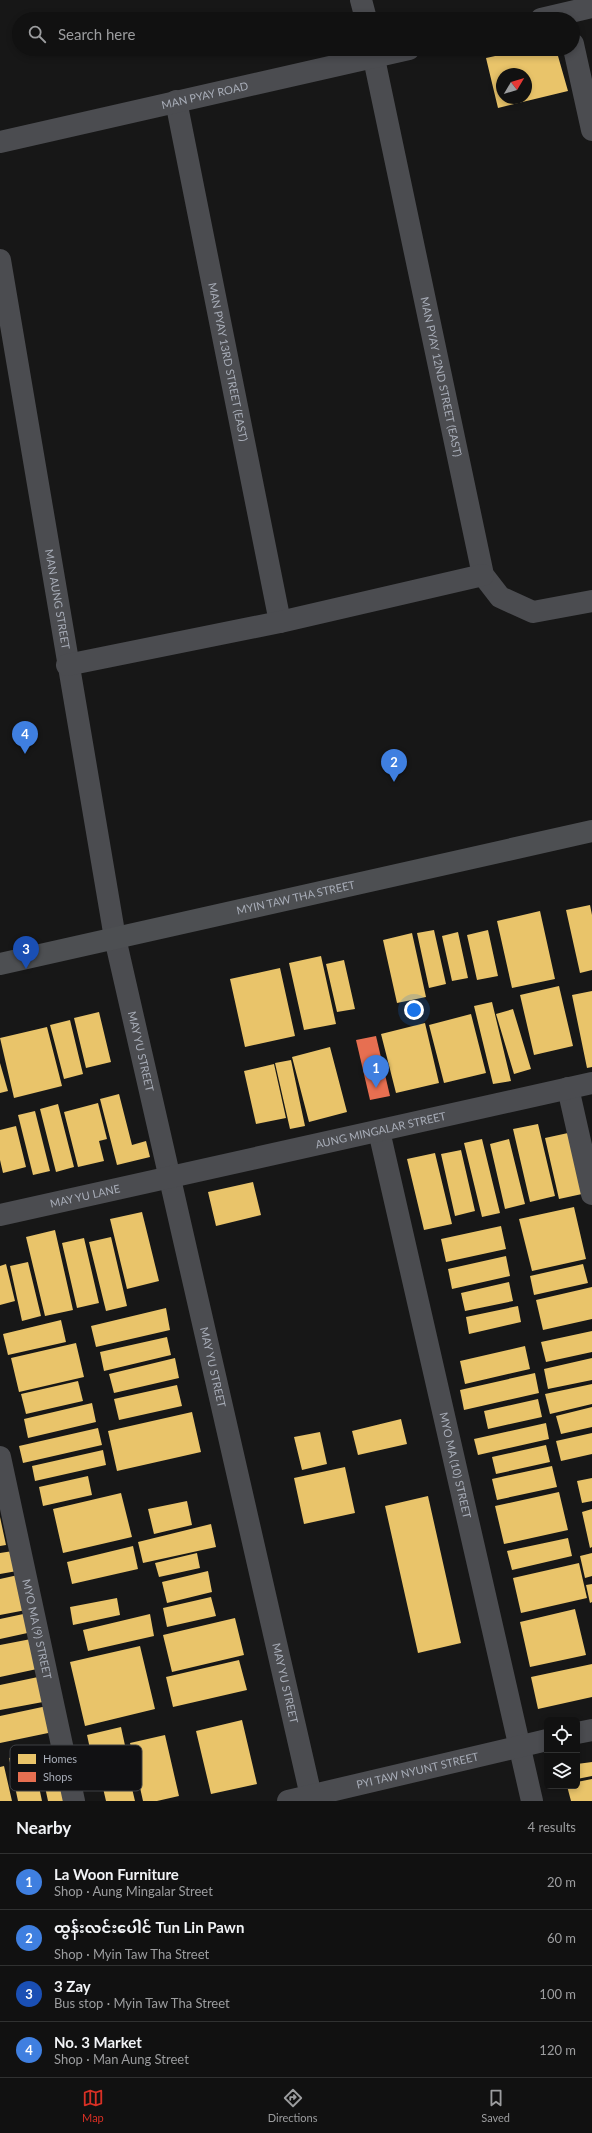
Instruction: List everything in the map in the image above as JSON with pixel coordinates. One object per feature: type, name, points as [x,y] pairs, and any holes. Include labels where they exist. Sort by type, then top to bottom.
[{"type":"main road","name":"MYIN TAW THA STREET","points":[[0,964],[592,831]]},
{"type":"street","points":[[362,0],[365,12]]},
{"type":"street","points":[[566,11],[592,7]]},
{"type":"street","name":"MAN PYAY ROAD","points":[[0,142],[361,56]]},
{"type":"street","name":"MAN PYAY 12ND STREET (EAST)","points":[[374,56],[483,575],[500,597],[533,612],[592,601]]},
{"type":"street","points":[[576,56],[592,130]]},
{"type":"street","name":"MAN PYAY 13RD STREET (EAST)","points":[[176,101],[280,622]]},
{"type":"street","name":"MAN AUNG STREET","points":[[0,260],[114,938]]},
{"type":"street","points":[[67,665],[280,622],[483,575]]},
{"type":"street","name":"MAY YU STREET","points":[[114,938],[311,1796]]},
{"type":"street","name":"AUNG MINGALAR STREET","points":[[169,1178],[592,1083]]},
{"type":"street","points":[[568,1088],[592,1194]]},
{"type":"street","name":"MYO MA (10) STREET","points":[[379,1130],[532,1801]]},
{"type":"street","name":"MAY YU LANE","points":[[0,1215],[169,1178]]},
{"type":"street","name":"MYO MA (9) STREET","points":[[0,1458],[62,1745]]},
{"type":"street","points":[[580,1733],[592,1730]]},
{"type":"street","name":"PYI TAW NYUNT STREET","points":[[288,1801],[544,1741]]},
{"type":"street","name":"MYO MA (9) STREET","points":[[72,1791],[74,1801]]},
{"type":"building: Homes","points":[[495,56],[558,56],[568,91],[532,100],[532,68],[496,68],[496,100],[486,58]]},
{"type":"building: Homes","points":[[497,104],[514,104],[498,108]]},
{"type":"building: Homes","points":[[590,905],[592,915],[592,970],[580,973],[566,910]]},
{"type":"building: Homes","points":[[540,911],[555,979],[512,988],[497,921]]},
{"type":"building: Homes","points":[[434,930],[446,984],[429,988],[417,933]]},
{"type":"building: Homes","points":[[488,930],[498,976],[477,980],[467,935]]},
{"type":"building: Homes","points":[[458,932],[468,978],[452,981],[442,936]]},
{"type":"building: Homes","points":[[412,933],[426,997],[397,1003],[383,940]]},
{"type":"building: Homes","points":[[321,956],[336,1024],[304,1030],[289,963]]},
{"type":"building: Homes","points":[[344,960],[355,1009],[337,1012],[326,964]]},
{"type":"building: Homes","points":[[280,968],[295,1036],[245,1047],[230,979]]},
{"type":"building: Homes","points":[[559,986],[573,1046],[534,1055],[520,995]]},
{"type":"building: Homes","points":[[592,991],[592,1067],[587,1068],[572,995]]},
{"type":"building: Homes","points":[[492,1002],[511,1081],[493,1084],[474,1006]]},
{"type":"building: Homes","points":[[513,1009],[531,1069],[514,1074],[496,1014]]},
{"type":"building: Homes","points":[[99,1012],[111,1062],[86,1068],[74,1018]]},
{"type":"building: Homes","points":[[471,1014],[486,1073],[444,1083],[429,1025]]},
{"type":"building: Homes","points":[[70,1020],[83,1074],[64,1079],[50,1025]]},
{"type":"building: Homes","points":[[425,1023],[439,1083],[396,1093],[381,1034]]},
{"type":"building: Homes","points":[[47,1027],[62,1086],[14,1098],[0,1038]]},
{"type":"building: Homes","points":[[330,1047],[347,1112],[309,1122],[292,1057]]},
{"type":"building: Homes","points":[[291,1060],[305,1126],[290,1129],[275,1063]]},
{"type":"building: Homes","points":[[0,1063],[8,1091],[0,1093]]},
{"type":"building: Homes","points":[[274,1064],[286,1118],[256,1124],[244,1071]]},
{"type":"building: Homes","points":[[119,1094],[132,1145],[146,1141],[150,1157],[117,1165],[100,1099]]},
{"type":"building: Homes","points":[[98,1103],[107,1139],[99,1141],[104,1161],[78,1167],[64,1112]]},
{"type":"building: Homes","points":[[58,1104],[74,1167],[56,1172],[40,1109]]},
{"type":"building: Homes","points":[[35,1111],[50,1171],[33,1175],[18,1115]]},
{"type":"building: Homes","points":[[538,1124],[555,1196],[530,1202],[513,1129]]},
{"type":"building: Homes","points":[[16,1126],[26,1167],[3,1173],[0,1160],[0,1130]]},
{"type":"building: Homes","points":[[568,1133],[582,1194],[559,1199],[545,1138]]},
{"type":"building: Homes","points":[[482,1139],[500,1213],[482,1217],[464,1143]]},
{"type":"building: Homes","points":[[509,1139],[525,1204],[505,1209],[490,1144]]},
{"type":"building: Homes","points":[[461,1150],[475,1211],[455,1216],[441,1154]]},
{"type":"building: Homes","points":[[435,1153],[452,1224],[424,1230],[407,1159]]},
{"type":"building: Homes","points":[[253,1182],[261,1215],[216,1226],[208,1192]]},
{"type":"building: Homes","points":[[574,1207],[586,1259],[532,1271],[519,1219]]},
{"type":"building: Homes","points":[[142,1212],[159,1281],[127,1289],[110,1219]]},
{"type":"building: Homes","points":[[501,1226],[506,1249],[446,1262],[441,1239]]},
{"type":"building: Homes","points":[[55,1230],[73,1310],[45,1316],[26,1237]]},
{"type":"building: Homes","points":[[111,1237],[127,1306],[106,1311],[89,1242]]},
{"type":"building: Homes","points":[[84,1238],[99,1303],[77,1308],[62,1243]]},
{"type":"building: Homes","points":[[506,1256],[510,1276],[452,1289],[448,1269]]},
{"type":"building: Homes","points":[[28,1262],[41,1316],[22,1321],[10,1266]]},
{"type":"building: Homes","points":[[6,1264],[15,1301],[0,1305],[0,1266]]},
{"type":"building: Homes","points":[[583,1264],[588,1283],[534,1295],[530,1276]]},
{"type":"building: Homes","points":[[509,1282],[513,1301],[465,1311],[461,1293]]},
{"type":"building: Homes","points":[[592,1287],[592,1319],[543,1330],[536,1300]]},
{"type":"building: Homes","points":[[518,1306],[521,1322],[469,1334],[466,1317]]},
{"type":"building: Homes","points":[[166,1308],[170,1330],[96,1347],[91,1326]]},
{"type":"building: Homes","points":[[61,1320],[66,1342],[8,1355],[3,1334]]},
{"type":"building: Homes","points":[[592,1331],[592,1352],[546,1362],[541,1342]]},
{"type":"building: Homes","points":[[167,1337],[171,1355],[104,1371],[100,1352]]},
{"type":"building: Homes","points":[[76,1343],[84,1377],[19,1392],[11,1358]]},
{"type":"building: Homes","points":[[525,1346],[530,1369],[465,1384],[460,1361]]},
{"type":"building: Homes","points":[[175,1358],[179,1378],[114,1393],[109,1374]]},
{"type":"building: Homes","points":[[592,1358],[592,1380],[548,1389],[544,1369]]},
{"type":"building: Homes","points":[[535,1373],[539,1393],[464,1410],[460,1390]]},
{"type":"building: Homes","points":[[78,1381],[83,1401],[26,1414],[21,1394]]},
{"type":"building: Homes","points":[[592,1384],[592,1404],[550,1414],[545,1394]]},
{"type":"building: Homes","points":[[177,1385],[182,1406],[119,1420],[114,1399]]},
{"type":"building: Homes","points":[[538,1399],[542,1417],[488,1429],[484,1411]]},
{"type":"building: Homes","points":[[92,1403],[96,1422],[28,1438],[24,1419]]},
{"type":"building: Homes","points":[[592,1407],[592,1427],[561,1434],[556,1416]]},
{"type":"building: Homes","points":[[192,1412],[201,1452],[117,1471],[108,1431]]},
{"type":"building: Homes","points":[[401,1419],[407,1444],[358,1455],[352,1431]]},
{"type":"building: Homes","points":[[546,1423],[549,1439],[478,1455],[474,1439]]},
{"type":"building: Homes","points":[[98,1428],[102,1445],[23,1463],[19,1446]]},
{"type":"building: Homes","points":[[320,1432],[327,1464],[302,1470],[294,1437]]},
{"type":"building: Homes","points":[[592,1433],[592,1454],[561,1461],[556,1441]]},
{"type":"building: Homes","points":[[546,1445],[550,1462],[496,1474],[492,1457]]},
{"type":"building: Homes","points":[[103,1450],[106,1465],[35,1481],[32,1466]]},
{"type":"building: Homes","points":[[552,1466],[557,1487],[497,1500],[492,1479]]},
{"type":"building: Homes","points":[[345,1467],[355,1513],[304,1524],[294,1478]]},
{"type":"building: Homes","points":[[88,1476],[92,1495],[43,1506],[39,1487]]},
{"type":"building: Homes","points":[[592,1478],[592,1501],[582,1503],[577,1481]]},
{"type":"building: Homes","points":[[559,1492],[568,1530],[504,1544],[495,1506]]},
{"type":"building: Homes","points":[[121,1493],[132,1537],[63,1553],[53,1509]]},
{"type":"building: Homes","points":[[428,1496],[461,1643],[418,1653],[385,1506]]},
{"type":"building: Homes","points":[[187,1501],[192,1525],[154,1534],[148,1509]]},
{"type":"building: Homes","points":[[592,1509],[592,1547],[590,1548],[582,1512]]},
{"type":"building: Homes","points":[[0,1517],[6,1545],[0,1546]]},
{"type":"building: Homes","points":[[211,1524],[216,1547],[143,1563],[138,1542]]},
{"type":"building: Homes","points":[[568,1538],[572,1556],[512,1570],[507,1551]]},
{"type":"building: Homes","points":[[133,1546],[138,1569],[72,1584],[67,1562]]},
{"type":"building: Homes","points":[[13,1551],[17,1571],[0,1574],[0,1553]]},
{"type":"building: Homes","points":[[197,1553],[200,1568],[159,1577],[155,1563]]},
{"type":"building: Homes","points":[[592,1553],[592,1576],[585,1578],[580,1556]]},
{"type":"building: Homes","points":[[579,1563],[587,1598],[521,1613],[513,1578]]},
{"type":"building: Homes","points":[[208,1571],[212,1592],[167,1603],[162,1582]]},
{"type":"building: Homes","points":[[18,1575],[26,1610],[0,1615],[0,1579]]},
{"type":"building: Homes","points":[[592,1584],[592,1602],[590,1603],[586,1585]]},
{"type":"building: Homes","points":[[211,1597],[216,1616],[167,1627],[163,1608]]},
{"type":"building: Homes","points":[[117,1598],[120,1615],[73,1625],[70,1607]]},
{"type":"building: Homes","points":[[575,1609],[586,1655],[530,1667],[520,1622]]},
{"type":"building: Homes","points":[[28,1613],[32,1632],[0,1639],[0,1619]]},
{"type":"building: Homes","points":[[150,1614],[154,1636],[88,1651],[83,1630]]},
{"type":"building: Homes","points":[[235,1618],[244,1655],[172,1672],[163,1635]]},
{"type":"building: Homes","points":[[31,1639],[37,1669],[0,1677],[0,1645]]},
{"type":"building: Homes","points":[[140,1646],[155,1709],[85,1726],[70,1662]]},
{"type":"building: Homes","points":[[239,1660],[247,1690],[173,1707],[166,1677]]},
{"type":"building: Homes","points":[[592,1664],[592,1697],[538,1709],[531,1677]]},
{"type":"building: Homes","points":[[38,1677],[43,1702],[0,1710],[0,1685]]},
{"type":"building: Homes","points":[[47,1706],[53,1732],[0,1743],[0,1716]]},
{"type":"building: Homes","points":[[242,1720],[257,1784],[211,1794],[196,1731]]},
{"type":"building: Homes","points":[[121,1727],[125,1745],[89,1745],[87,1735]]},
{"type":"building: Homes","points":[[165,1735],[179,1796],[157,1801],[143,1801],[141,1791],[142,1791],[142,1745],[130,1745],[130,1743]]},
{"type":"building: Homes","points":[[592,1762],[592,1776],[580,1778],[580,1764]]},
{"type":"building: Homes","points":[[4,1766],[12,1801],[0,1801],[0,1767]]},
{"type":"building: Homes","points":[[592,1779],[592,1801],[571,1801],[568,1789],[580,1789],[580,1781]]},
{"type":"building: Homes","points":[[16,1791],[40,1791],[42,1801],[18,1801]]},
{"type":"building: Homes","points":[[46,1791],[67,1791],[69,1801],[48,1801]]},
{"type":"building: Homes","points":[[104,1791],[133,1791],[135,1801],[106,1801]]},
{"type":"building: Shops","points":[[376,1036],[390,1096],[370,1100],[356,1040]]},
{"type":"place","name":"No. 3 Market","points":[[25,754]]},
{"type":"place","name":"ထွန်းလင်းပေါင် Tun Lin Pawn","points":[[394,782]]},
{"type":"place","name":"3 Zay","points":[[26,969]]},
{"type":"place","name":"La Woon Furniture","points":[[376,1088]]}]
